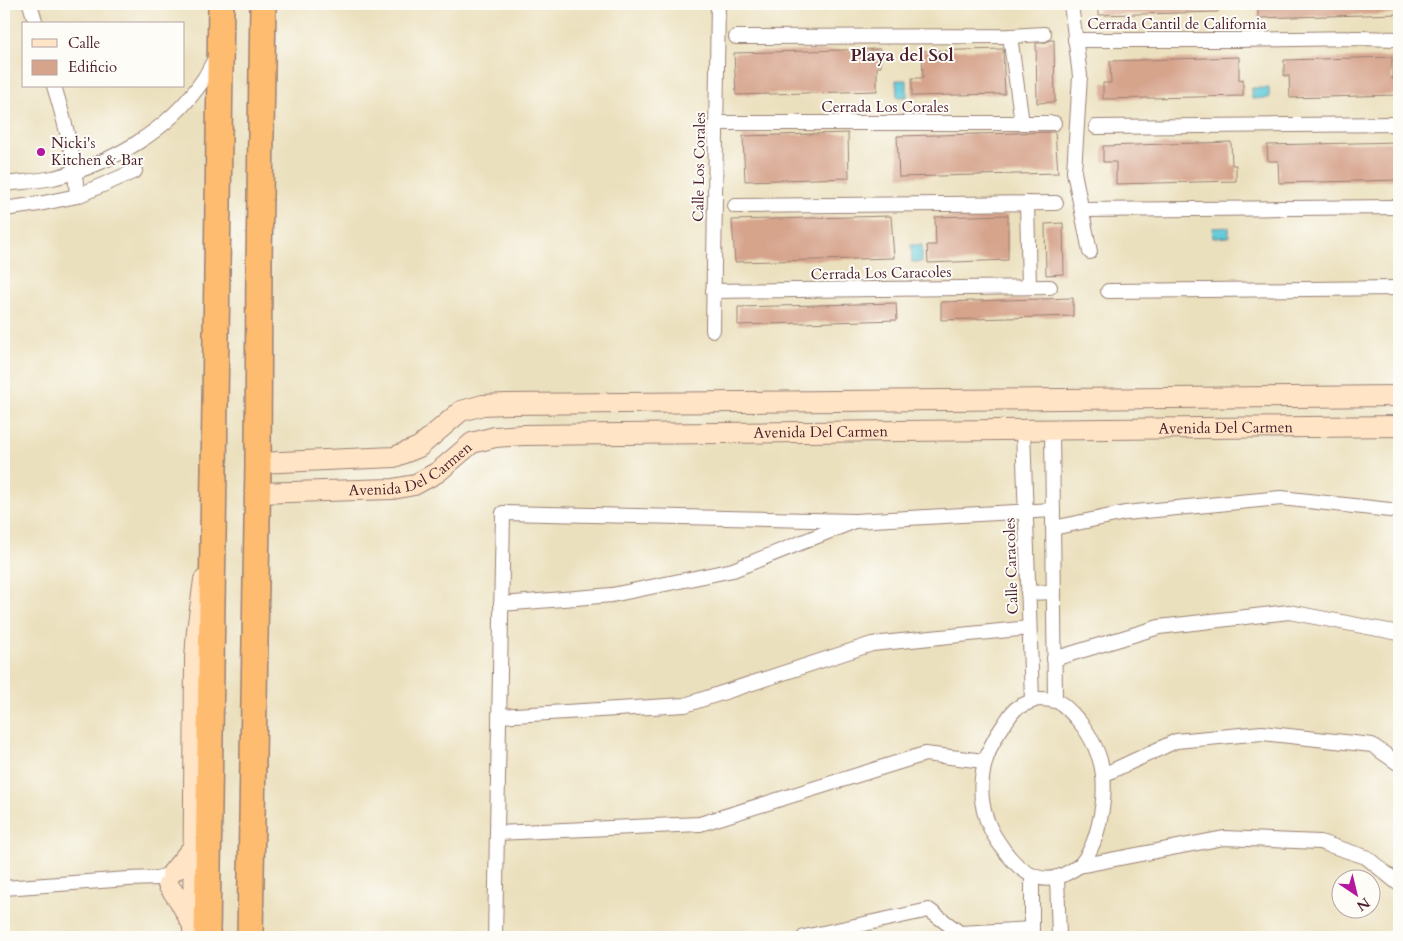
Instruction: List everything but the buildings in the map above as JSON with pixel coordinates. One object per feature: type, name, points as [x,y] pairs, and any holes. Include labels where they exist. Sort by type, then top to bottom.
[{"type":"highway","points":[[198,934],[213,539],[221,4]]},
{"type":"highway","points":[[250,937],[263,4]]},
{"type":"main road","name":"Avenida Del Carmen","points":[[258,463],[394,457],[419,448],[439,428],[461,411],[483,405],[1392,396]]},
{"type":"main road","points":[[1392,396],[1392,426]]},
{"type":"main road","points":[[1122,398],[1122,429]]},
{"type":"main road","points":[[949,400],[949,431]]},
{"type":"main road","points":[[603,434],[604,403]]},
{"type":"main road","name":"Avenida Del Carmen","points":[[257,493],[394,489],[414,485],[438,472],[472,443],[495,437],[603,434],[1392,426]]},
{"type":"main road","points":[[373,458],[374,489]]},
{"type":"main road","points":[[318,460],[319,491]]},
{"type":"main road","points":[[200,880],[194,846],[197,630],[204,581],[213,539]]},
{"type":"main road","points":[[194,846],[166,879],[186,910],[198,934]]},
{"type":"street","points":[[30,4],[35,22]]},
{"type":"street","name":"Calle Los Corales","points":[[713,330],[718,4]]},
{"type":"street","points":[[1071,4],[1080,76],[1074,172],[1090,252]]},
{"type":"street","points":[[736,37],[1010,36],[1044,34]]},
{"type":"street","points":[[1010,36],[1022,123]]},
{"type":"street","name":"Cerrada Cantil de California","points":[[1075,40],[1399,39]]},
{"type":"street","points":[[4,184],[51,178],[75,172],[116,156],[143,140],[173,114],[203,80],[219,50]]},
{"type":"street","points":[[55,88],[75,172],[77,196]]},
{"type":"street","name":"Cerrada Los Corales","points":[[716,123],[1054,123]]},
{"type":"street","points":[[1096,127],[1399,124]]},
{"type":"street","points":[[4,209],[77,196],[135,171]]},
{"type":"street","points":[[1027,203],[1029,287]]},
{"type":"street","points":[[735,206],[1056,203]]},
{"type":"street","points":[[1082,210],[1399,207]]},
{"type":"street","name":"Cerrada Los Caracoles","points":[[714,291],[1050,287]]},
{"type":"street","points":[[1108,292],[1399,288]]},
{"type":"street","name":"Calle Caracoles","points":[[1023,430],[1032,702]]},
{"type":"street","points":[[1052,430],[1055,699]]},
{"type":"street","points":[[1053,528],[1125,513],[1281,498],[1399,511]]},
{"type":"street","points":[[495,937],[503,513],[855,521],[1025,510],[1052,510]]},
{"type":"street","points":[[501,604],[612,595],[733,570],[855,521]]},
{"type":"street","points":[[1028,593],[1054,592]]},
{"type":"street","points":[[1054,659],[1159,627],[1289,612],[1399,633]]},
{"type":"street","points":[[499,716],[685,705],[872,644],[1029,628]]},
{"type":"street","points":[[1079,866],[1092,846],[1099,822],[1103,800],[1103,775],[1097,751],[1086,728],[1069,710],[1055,699],[1038,698],[1016,709],[999,732],[984,761],[981,790],[986,819],[998,843],[1014,862],[1032,876],[1047,880],[1062,876],[1079,866],[1224,838],[1320,842],[1366,857],[1399,884]]},
{"type":"street","points":[[1103,775],[1176,741],[1262,733],[1372,745],[1399,764]]},
{"type":"street","points":[[497,833],[700,824],[925,754],[984,761]]},
{"type":"street","points":[[804,937],[929,910],[960,935],[1032,933],[1032,876]]},
{"type":"street","points":[[1057,877],[1059,937]]},
{"type":"street","points":[[4,888],[128,879],[200,880]]},
{"type":"street","points":[[166,879],[200,880]]},
{"type":"street","points":[[1032,904],[1042,899],[1058,901]]},
{"type":"water","points":[[896,80],[907,80],[907,97],[897,97]]},
{"type":"water","points":[[1252,88],[1269,88],[1269,98],[1252,99]]},
{"type":"water","points":[[1229,227],[1229,237],[1213,238],[1212,228]]},
{"type":"water","points":[[911,245],[922,245],[922,262],[912,262]]},
{"type":"place","name":"Nicki's Kitchen & Bar","points":[[41,152]]},
{"type":"district","name":"Playa del Sol","points":[[902,55]]}]
